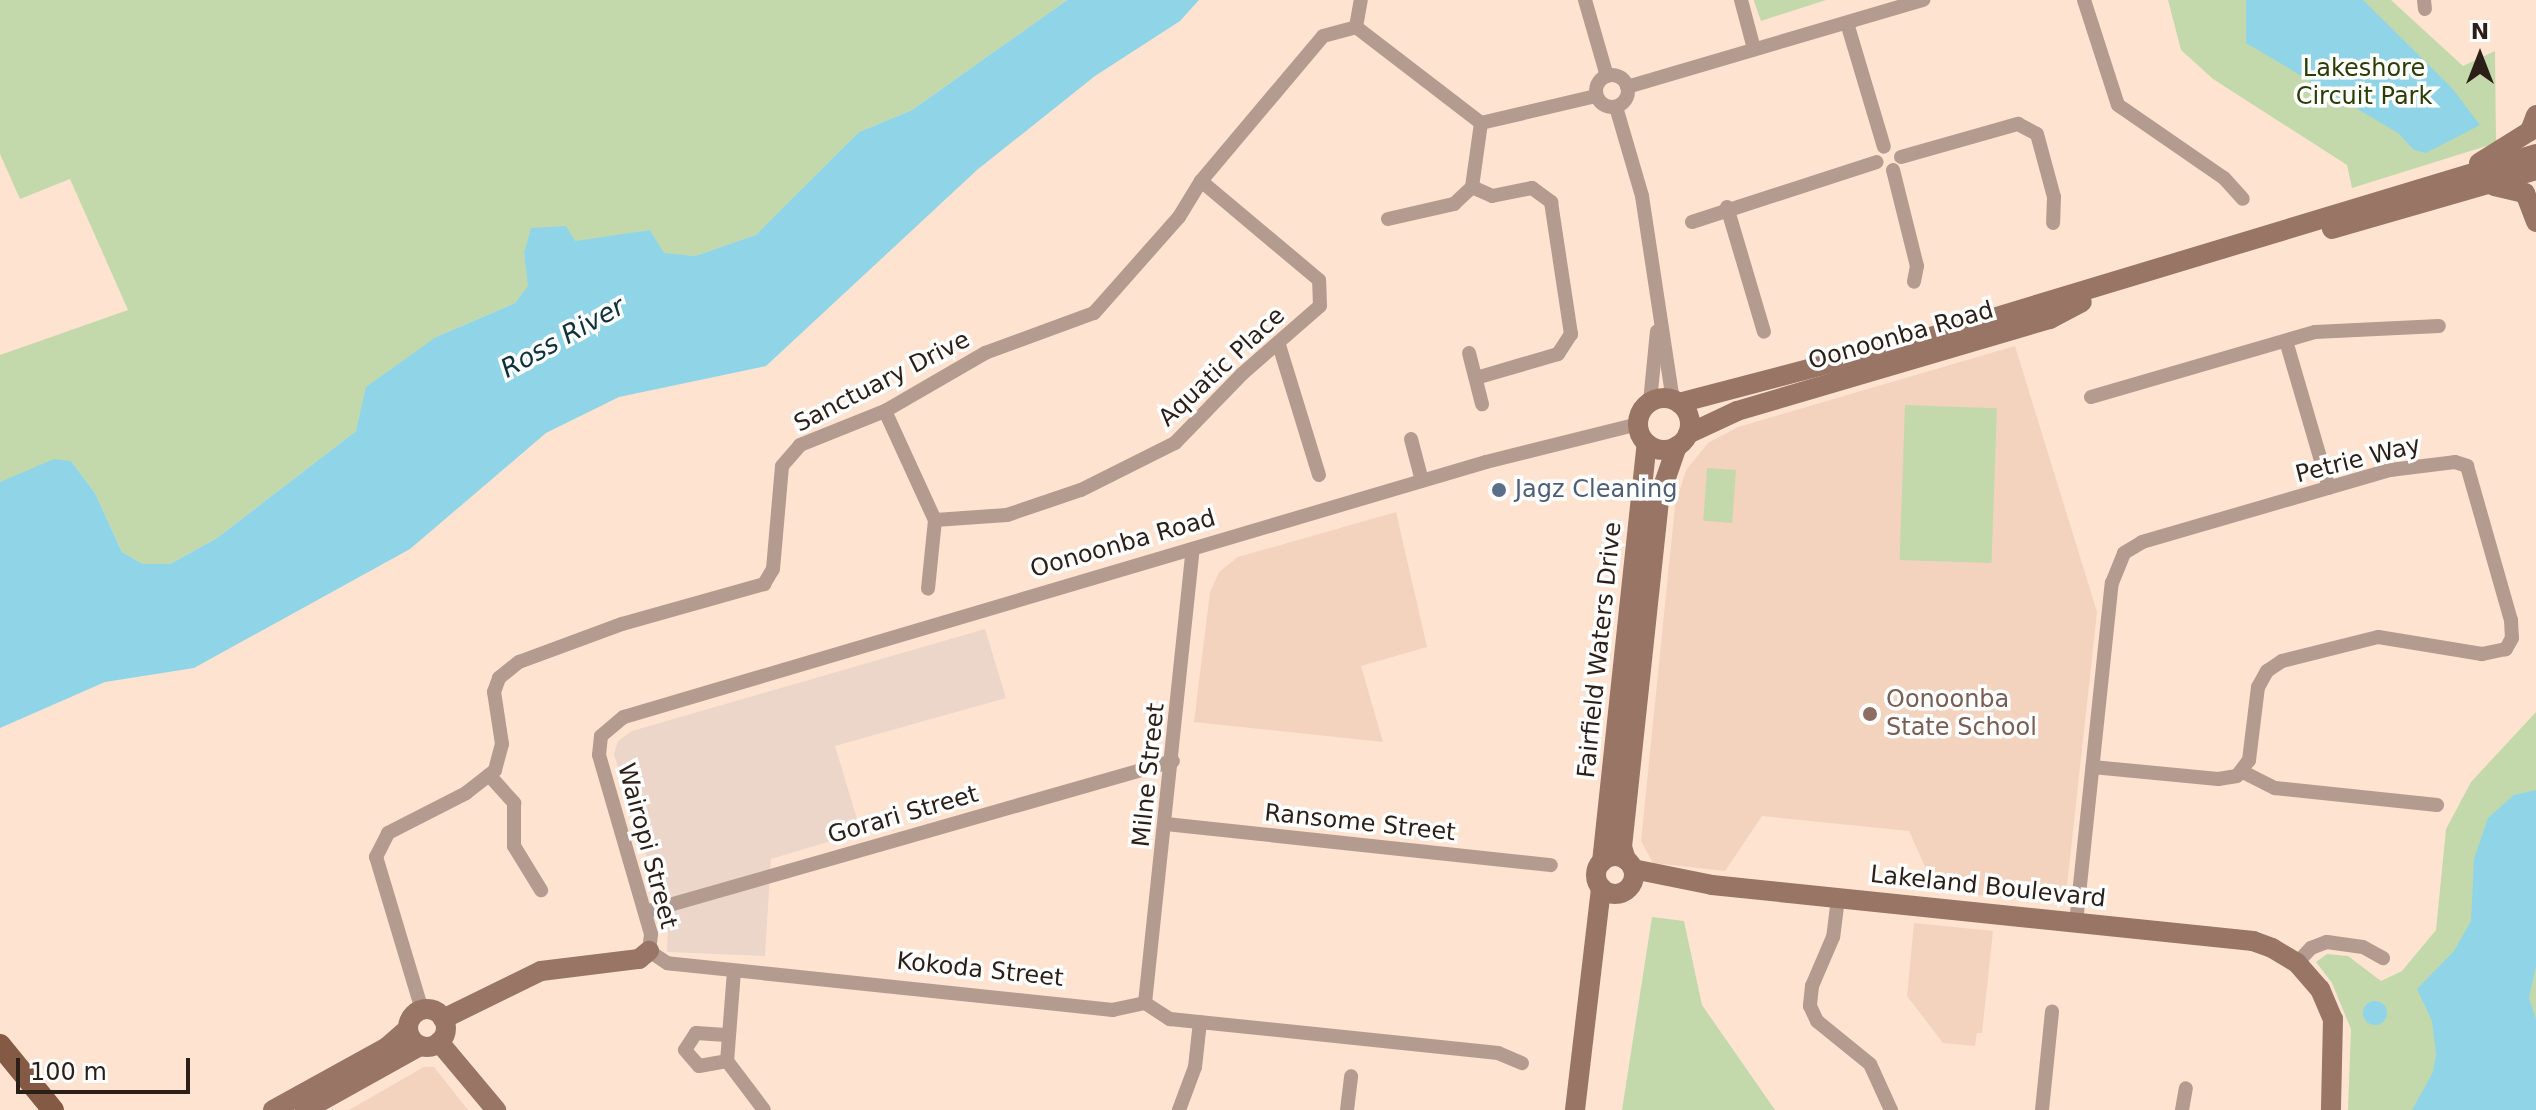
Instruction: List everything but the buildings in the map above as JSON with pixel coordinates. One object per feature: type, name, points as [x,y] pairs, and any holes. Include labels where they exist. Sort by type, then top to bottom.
[{"type":"main road","points":[[0,1045],[53,1110]]},
{"type":"street","points":[[1361,0],[1356,27],[1481,123]]},
{"type":"street","points":[[1585,0],[1607,76]]},
{"type":"street","points":[[1741,0],[1754,49]]},
{"type":"street","points":[[1627,87],[1923,0]]},
{"type":"street","points":[[2084,0],[2118,105],[2224,178],[2243,199]]},
{"type":"street","points":[[1847,23],[1884,147],[1877,162]]},
{"type":"street","name":"Sanctuary Drive","points":[[489,775],[502,744],[494,692],[499,678],[519,662],[622,624],[764,584],[773,569],[782,466],[800,445],[885,411],[985,353],[1094,313],[1179,217],[1201,181],[1323,36],[1340,27],[1356,27]]},
{"type":"street","points":[[1607,76],[1621,79],[1627,87],[1625,101],[1616,107],[1606,107],[1596,96],[1596,86],[1607,76]]},
{"type":"street","points":[[1481,123],[1596,96]]},
{"type":"street","points":[[1616,107],[1642,196],[1659,317],[1676,401],[1689,417],[1683,440],[1662,450],[1647,443],[1638,424],[1650,402],[1659,317]]},
{"type":"street","points":[[2420,189],[2506,147],[2530,131],[2536,115]]},
{"type":"street","points":[[1388,219],[1454,204],[1472,187],[1481,123]]},
{"type":"street","points":[[1692,222],[1727,207],[1877,162],[1897,163],[2018,124],[2037,134],[2054,197],[2053,223]]},
{"type":"street","points":[[1884,147],[1892,147],[1897,163],[1917,266],[1914,282]]},
{"type":"street","name":"Oonoonba Road","points":[[1676,401],[1721,396],[2125,280],[2536,154]]},
{"type":"street","name":"Oonoonba Road","points":[[2188,261],[2300,237],[2536,170]]},
{"type":"street","name":"Aquatic Place","points":[[935,520],[1007,515],[1081,490],[1175,443],[1242,374],[1279,345],[1320,306],[1319,280],[1201,181]]},
{"type":"street","points":[[1472,187],[1492,196],[1532,188],[1551,202],[1571,334],[1558,354],[1476,378]]},
{"type":"street","points":[[2482,187],[2517,187],[2525,193],[2536,222]]},
{"type":"street","points":[[1727,207],[1764,332]]},
{"type":"street","name":"Oonoonba Road","points":[[1683,440],[1737,411],[2050,319],[2125,280]]},
{"type":"street","points":[[2091,397],[2329,330],[2439,326]]},
{"type":"street","points":[[2286,341],[2329,488]]},
{"type":"street","points":[[1279,345],[1319,475]]},
{"type":"street","points":[[1469,353],[1482,404]]},
{"type":"street","points":[[1650,402],[1676,401]]},
{"type":"street","points":[[885,411],[935,520],[928,589]]},
{"type":"street","name":"Oonoonba Road","points":[[624,717],[1422,481],[1638,424]]},
{"type":"street","points":[[1411,439],[1422,481]]},
{"type":"street","name":"Fairfield Waters Drive","points":[[1599,941],[1628,876],[1622,847],[1659,498],[1683,440]]},
{"type":"street","name":"Fairfield Waters Drive","points":[[1575,1110],[1599,941],[1601,888],[1596,872],[1602,862],[1647,443]]},
{"type":"street","name":"Petrie Way","points":[[2076,923],[2112,583],[2124,553],[2142,542],[2406,467],[2465,464],[2512,638],[2506,649],[2493,655],[2378,637],[2282,661],[2267,671],[2258,687],[2250,754],[2243,772]]},
{"type":"street","name":"Milne Street","points":[[1145,1003],[1193,550]]},
{"type":"street","name":"Wairopi Street","points":[[624,717],[606,727],[599,755],[645,912],[649,951]]},
{"type":"street","name":"Gorari Street","points":[[645,912],[1173,761]]},
{"type":"street","points":[[2093,767],[2218,779],[2243,772],[2275,788],[2437,805]]},
{"type":"street","points":[[541,890],[514,846],[514,803],[489,775],[466,793],[401,824],[379,844],[378,874],[422,1010],[443,1019],[541,971],[639,959],[649,951]]},
{"type":"street","name":"Ransome Street","points":[[1166,824],[1551,865]]},
{"type":"street","points":[[1601,888],[1628,876],[1611,856],[1602,862]]},
{"type":"street","name":"Lakeland Boulevard","points":[[1628,876],[2253,941],[2297,963],[2320,989],[2333,1019],[2331,1110]]},
{"type":"street","points":[[1838,898],[1833,937],[1812,986],[1810,1006],[1817,1021],[1870,1064],[1891,1110]]},
{"type":"street","points":[[2297,963],[2311,948],[2327,942],[2363,947],[2383,958]]},
{"type":"street","name":"Kokoda Street","points":[[649,951],[667,963],[734,971],[1113,1010],[1145,1003]]},
{"type":"street","points":[[734,971],[726,1035],[727,1061],[764,1110]]},
{"type":"street","points":[[1145,1003],[1164,1017],[1498,1053],[1522,1063]]},
{"type":"street","points":[[422,1010],[412,1017],[422,1039],[496,1110]]},
{"type":"street","points":[[2042,1110],[2052,1012]]},
{"type":"street","points":[[289,1107],[387,1047],[446,1031],[443,1019]]},
{"type":"street","points":[[1179,1110],[1195,1067],[1200,1022]]},
{"type":"street","points":[[726,1035],[696,1033],[685,1050],[699,1066],[727,1061]]},
{"type":"street","points":[[289,1107],[325,1100],[422,1039]]},
{"type":"street","points":[[1347,1110],[1351,1076]]},
{"type":"street","points":[[2182,1110],[2186,1088]]},
{"type":"shaded area","name":"Oonoonba State School","points":[[2015,346],[2097,612],[2066,895],[2059,903],[1936,891],[1909,831],[1762,816],[1725,871],[1653,863],[1641,841],[1675,506],[1686,470],[1708,443],[1738,427]]},
{"type":"shaded area","points":[[1396,512],[1427,647],[1361,666],[1383,742],[1194,722],[1210,592],[1219,572],[1238,557]]},
{"type":"shaded area","points":[[985,629],[1006,698],[835,746],[861,832],[771,859],[765,956],[667,952],[668,925],[614,754],[618,741],[632,731]]},
{"type":"shaded area","points":[[1914,923],[1993,931],[1982,1033],[1977,1033],[1975,1046],[1943,1043],[1907,996]]},
{"type":"shaded area","points":[[424,1067],[434,1067],[468,1110],[349,1110]]},
{"type":"green space","points":[[0,0],[1067,0],[912,110],[859,132],[757,235],[695,256],[664,254],[650,230],[524,253],[529,286],[515,303],[436,337],[356,431],[217,538],[170,564],[143,564],[122,552],[95,493],[71,461],[0,482],[0,355],[128,310],[70,179],[20,199],[0,154]]},
{"type":"green space","points":[[1754,0],[1826,0],[1761,21],[1754,1]]},
{"type":"green space","name":"Lakeshore Circuit Park","points":[[2168,0],[2391,0],[2463,66],[2495,51],[2496,143],[2352,188],[2347,165],[2213,79],[2181,50]]},
{"type":"green space","points":[[1905,405],[1997,408],[1992,563],[1900,560]]},
{"type":"green space","points":[[1707,468],[1736,470],[1732,523],[1703,521]]},
{"type":"green space","points":[[2536,712],[2536,1110],[2348,1110],[2351,1029],[2332,983],[2316,962],[2327,954],[2348,956],[2381,981],[2402,971],[2436,930],[2446,829],[2471,782]]},
{"type":"green space","points":[[1652,917],[1684,921],[1702,1005],[1775,1110],[1622,1110]]},
{"type":"water","name":"Ross River","points":[[1067,0],[1199,0],[1180,21],[1095,76],[977,170],[766,366],[619,397],[546,433],[410,549],[194,668],[105,682],[0,728],[0,482],[54,459],[71,461],[95,493],[122,552],[143,564],[170,564],[217,538],[356,431],[366,387],[436,337],[515,303],[528,286],[524,253],[531,228],[566,226],[575,241],[650,230],[664,253],[695,256],[756,235],[859,132],[912,110]]},
{"type":"water","points":[[2246,0],[2363,0],[2452,88],[2480,125],[2426,153],[2414,150],[2398,133],[2246,43]]},
{"type":"water","points":[[2536,790],[2536,966],[2529,998],[2536,1019],[2536,1110],[2412,1110],[2433,1072],[2436,1054],[2432,1021],[2417,989],[2454,951],[2471,921],[2474,859],[2488,818],[2514,795]]},
{"type":"water","points":[[2375,1001],[2386,1008],[2387,1013],[2380,1024],[2375,1025],[2364,1018],[2363,1013],[2370,1002]]},
{"type":"place","name":"Jagz Cleaning","points":[[1499,490]]},
{"type":"place","name":"Oonoonba State School","points":[[1870,714]]}]
